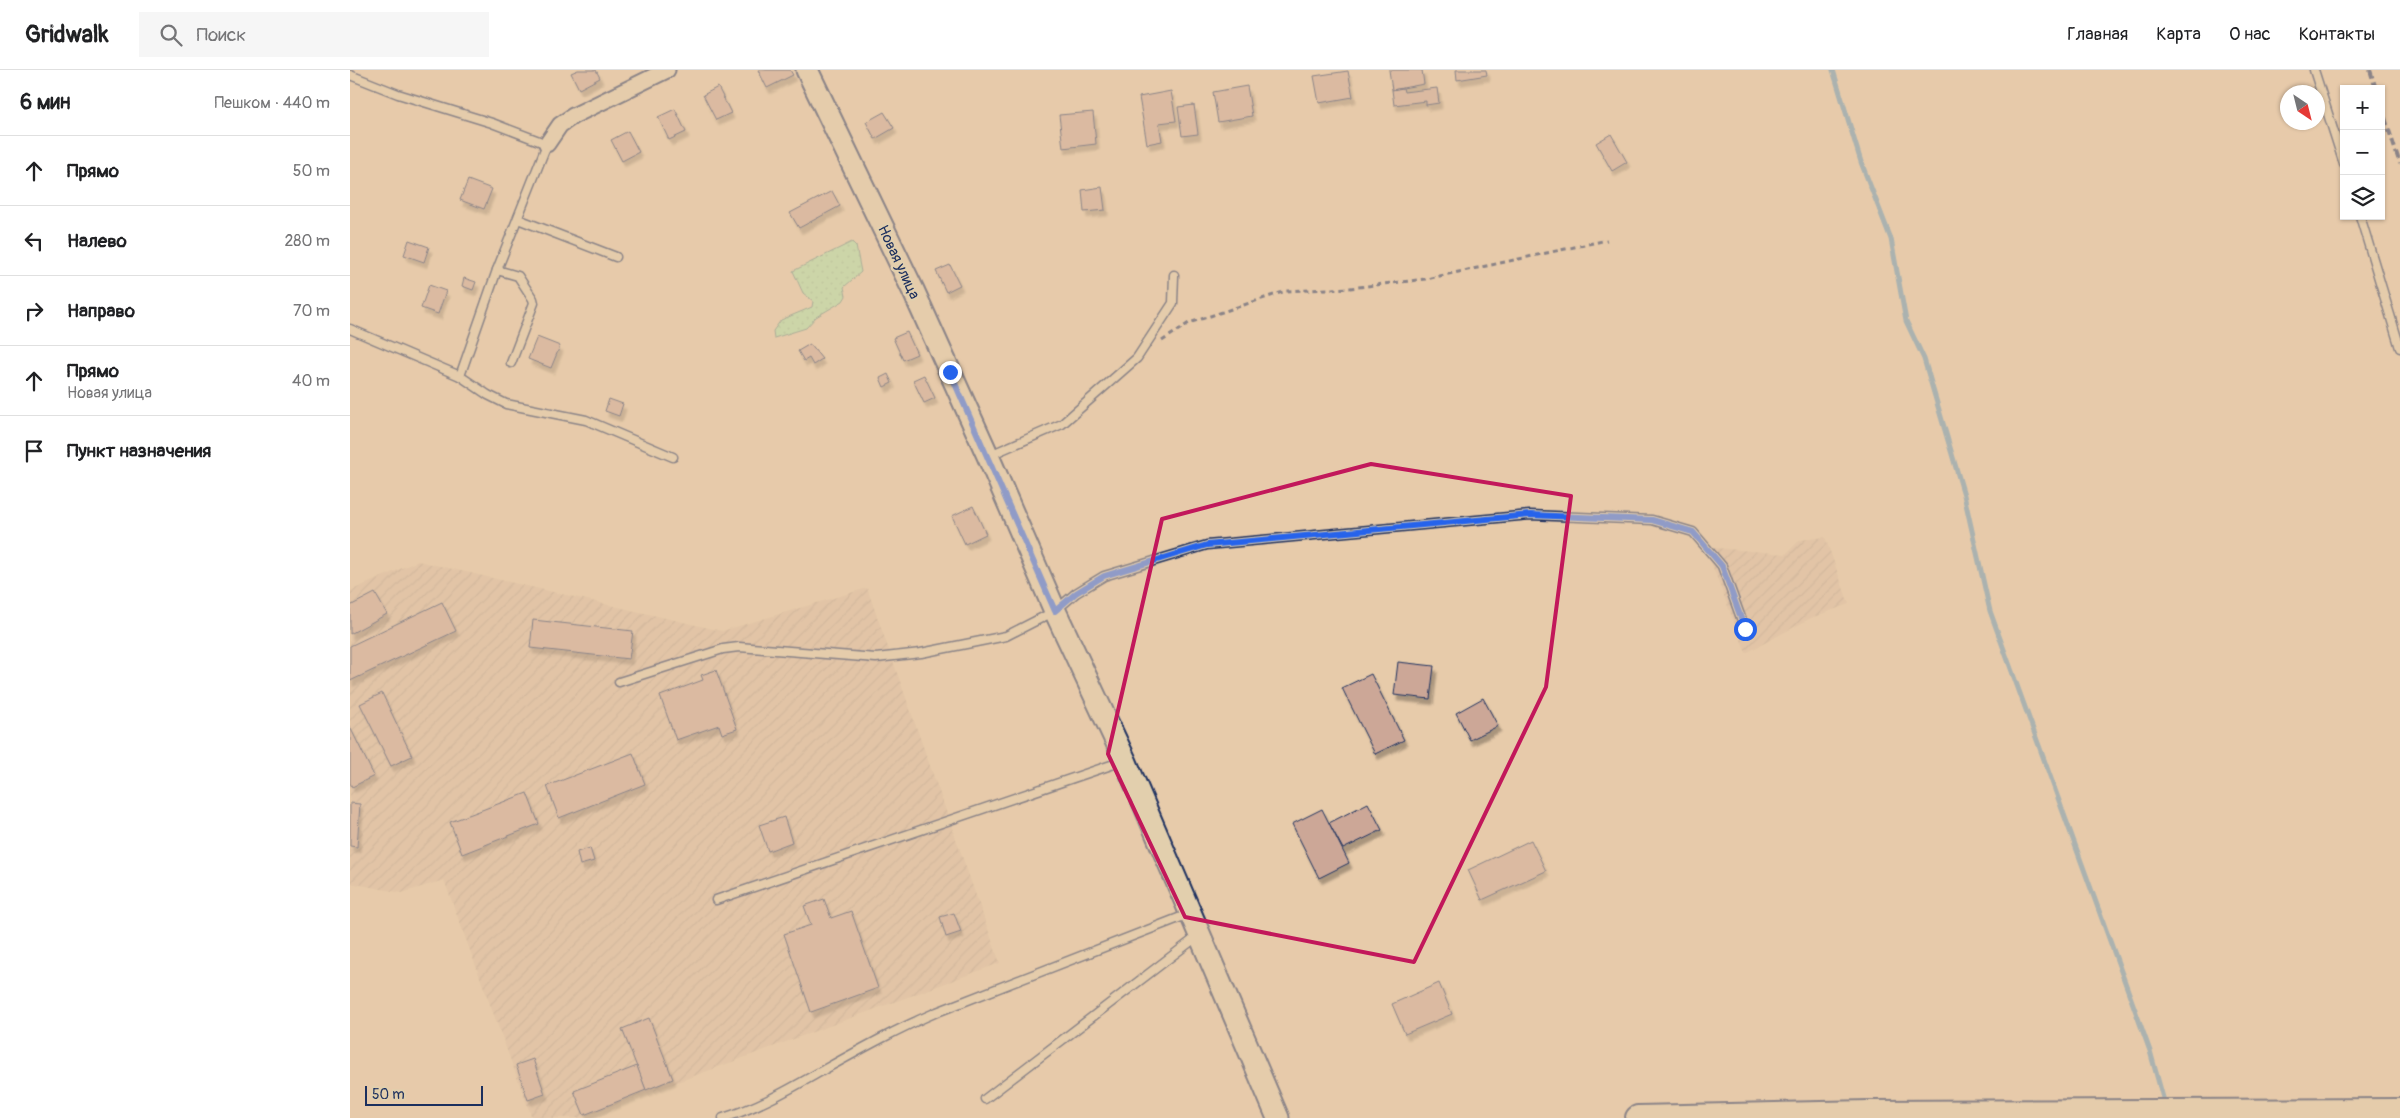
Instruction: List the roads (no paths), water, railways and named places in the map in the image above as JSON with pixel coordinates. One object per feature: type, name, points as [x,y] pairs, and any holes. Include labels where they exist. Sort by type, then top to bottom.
[{"type":"highway","points":[[1638,1118],[1870,1113],[2094,1114],[2400,1111]]},
{"type":"main road","name":"Новая улица","points":[[807,70],[913,290],[1055,611],[1125,760],[1278,1118]]},
{"type":"street","points":[[547,144],[560,125],[573,116],[667,70]]},
{"type":"lane","points":[[2314,70],[2340,151]]},
{"type":"lane","points":[[350,75],[398,94],[492,123],[547,144],[497,270],[460,376]]},
{"type":"lane","points":[[518,218],[616,257]]},
{"type":"lane","points":[[2361,220],[2400,348]]},
{"type":"lane","points":[[497,270],[518,276],[533,298],[534,303],[511,362]]},
{"type":"lane","points":[[988,456],[1062,424],[1137,358],[1173,303],[1174,276]]},
{"type":"lane","points":[[350,329],[460,376],[488,395],[506,404],[586,420],[673,457]]},
{"type":"lane","points":[[619,682],[723,649],[739,647],[876,658],[921,652],[1006,636],[1055,611],[1076,593],[1104,576],[1207,545],[1530,515],[1652,520],[1693,532],[1722,566],[1745,629]]},
{"type":"lane","points":[[716,900],[1125,760]]},
{"type":"lane","points":[[723,1118],[743,1112],[780,1095],[904,1026],[929,1015],[1191,914]]},
{"type":"lane","points":[[986,1099],[1200,935]]},
{"type":"waterway","points":[[1833,70],[1861,162],[1891,239],[1906,321],[1924,359],[1964,495],[1990,611],[2150,1051],[2165,1105]]},
{"type":"railway","points":[[2370,70],[2375,85]]},
{"type":"railway","points":[[2385,118],[2400,164]]}]
